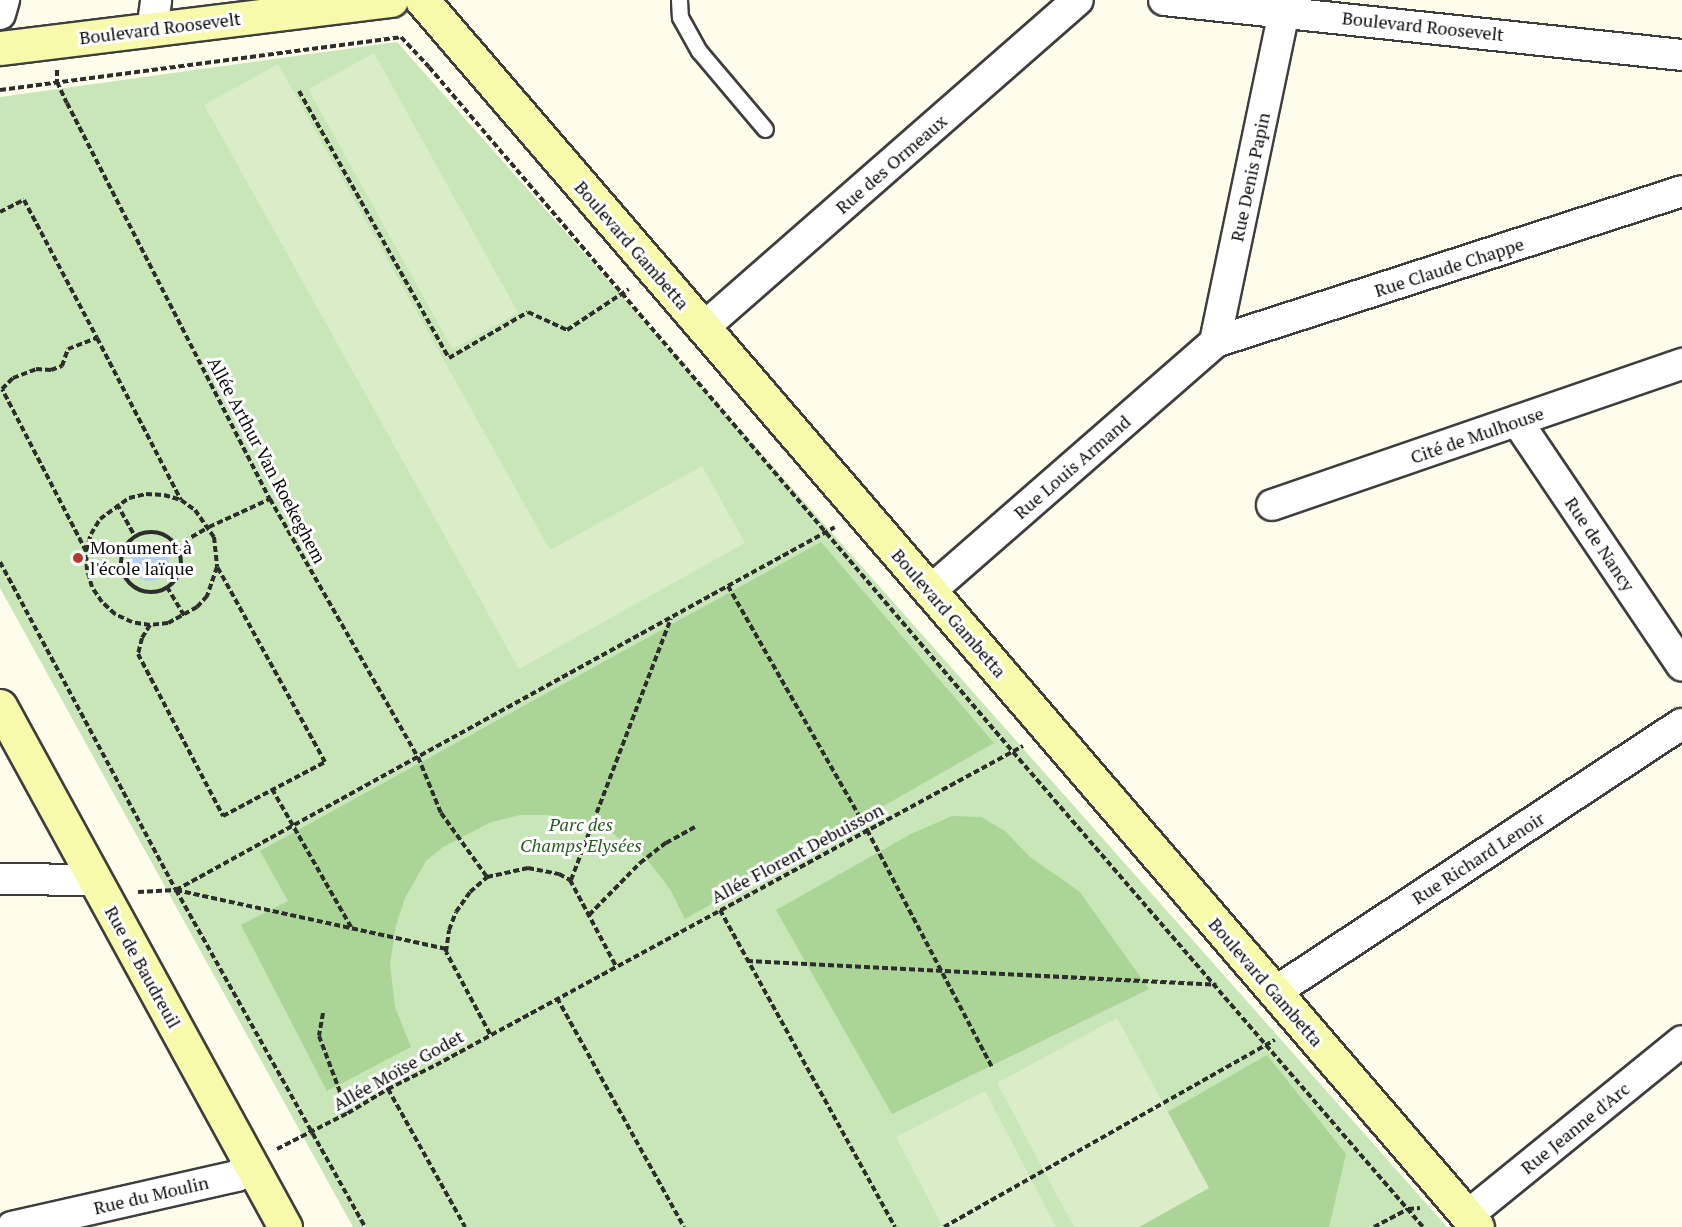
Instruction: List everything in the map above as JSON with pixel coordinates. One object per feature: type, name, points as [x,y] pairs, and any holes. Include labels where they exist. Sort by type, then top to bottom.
[{"type":"main road","name":"Boulevard Roosevelt","points":[[0,48],[54,41],[154,15],[391,0]]},
{"type":"main road","name":"Boulevard Gambetta","points":[[422,0],[1464,1212]]},
{"type":"main road","name":"Rue de Baudreuil","points":[[0,706],[285,1227]]},
{"type":"street","points":[[0,14],[4,0]]},
{"type":"street","name":"Rue des Ormeaux","points":[[703,328],[1078,0]]},
{"type":"street","name":"Boulevard Roosevelt","points":[[1164,0],[1682,55]]},
{"type":"street","name":"Rue Denis Papin","points":[[1215,342],[1284,11]]},
{"type":"street","name":"Rue Claude Chappe","points":[[1215,342],[1682,191]]},
{"type":"street","name":"Rue Louis Armand","points":[[930,591],[1215,342]]},
{"type":"street","name":"Cité de Mulhouse","points":[[1272,505],[1682,364]]},
{"type":"street","name":"Rue de Nancy","points":[[1517,421],[1682,666]]},
{"type":"street","name":"Rue Richard Lenoir","points":[[1275,992],[1682,724]]},
{"type":"street","points":[[0,879],[103,894]]},
{"type":"street","name":"Rue Jeanne d'Arc","points":[[1464,1212],[1682,1041]]},
{"type":"street","name":"Rue du Moulin","points":[[12,1227],[237,1176],[250,1163]]},
{"type":"lane","points":[[679,0],[680,17],[699,51],[765,129]]},
{"type":"path","points":[[0,90],[401,37],[1423,1227]]},
{"type":"path","name":"Allée Arthur Van Roekeghem","points":[[54,41],[57,82],[270,499],[418,757],[441,813],[487,878]]},
{"type":"path","points":[[299,91],[449,358],[528,312],[567,330],[655,272]]},
{"type":"path","points":[[0,212],[24,200],[181,500]]},
{"type":"path","points":[[86,551],[2,389],[13,378],[28,372],[36,369],[51,370],[62,366],[68,349],[97,338]]},
{"type":"path","points":[[146,494],[164,495],[181,500],[195,510],[209,527],[217,552],[217,567],[207,596],[184,616],[168,623],[150,625],[124,618],[102,602],[92,587],[87,570],[86,551],[91,534],[100,519],[117,504],[146,494]]},
{"type":"path","points":[[176,546],[209,527],[270,499]]},
{"type":"path","points":[[117,504],[135,537]]},
{"type":"path","points":[[176,890],[862,512]]},
{"type":"path","points":[[153,532],[162,535],[176,546],[181,564],[179,573],[167,587],[159,591],[140,590],[126,578],[122,569],[124,551],[135,537],[153,532]]},
{"type":"path","points":[[0,562],[176,890],[365,1227]]},
{"type":"path","points":[[150,625],[142,638],[138,654],[223,816],[325,762],[217,567]]},
{"type":"path","points":[[728,586],[867,830],[992,1066]]},
{"type":"path","points":[[167,587],[184,616]]},
{"type":"path","points":[[570,880],[671,617]]},
{"type":"path","name":"Allée Florent Debuisson","points":[[557,998],[1050,730]]},
{"type":"path","points":[[272,789],[352,928]]},
{"type":"path","points":[[589,915],[640,863],[666,843],[694,827]]},
{"type":"path","points":[[490,1034],[447,949],[449,930],[456,912],[470,892],[487,878],[528,868],[559,874],[570,880],[616,966]]},
{"type":"path","points":[[103,894],[176,890],[447,949]]},
{"type":"path","points":[[720,910],[895,1227]]},
{"type":"path","points":[[747,961],[1216,985]]},
{"type":"path","points":[[557,998],[684,1227]]},
{"type":"path","name":"Allée Moïse Godet","points":[[250,1163],[348,1113],[557,998]]},
{"type":"path","points":[[323,1013],[318,1036],[348,1113]]},
{"type":"path","points":[[944,1227],[1267,1045],[1301,1023]]},
{"type":"path","points":[[388,1089],[465,1227]]},
{"type":"path","points":[[1374,1227],[1408,1209],[1425,1208],[1464,1212]]},
{"type":"green space","name":"Parc des Champs Elysées","points":[[397,42],[1447,1227],[353,1227],[0,588],[0,97]]},
{"type":"green space","points":[[374,53],[518,313],[452,349],[308,89]]},
{"type":"green space","points":[[278,64],[550,550],[702,466],[745,543],[519,669],[204,105]]},
{"type":"green space","points":[[821,542],[994,743],[685,919],[670,889],[645,857],[610,832],[584,822],[548,815],[520,815],[491,822],[443,847],[426,861],[405,898],[396,925],[390,964],[395,1007],[411,1047],[327,1091],[241,925],[288,901],[260,851]]},
{"type":"green space","points":[[952,816],[981,817],[1005,831],[1030,857],[1079,891],[1149,989],[892,1114],[776,910],[911,834]]},
{"type":"green space","points":[[1117,1018],[1209,1188],[1139,1227],[1074,1227],[997,1083]]},
{"type":"green space","points":[[1267,1055],[1346,1154],[1329,1227],[1139,1227],[1208,1188],[1166,1113]]},
{"type":"green space","points":[[985,1091],[1056,1227],[943,1227],[896,1137]]},
{"type":"water","points":[[150,543],[157,544],[163,549],[168,555],[168,569],[163,575],[157,580],[150,581],[143,580],[137,575],[132,569],[131,562],[132,555],[137,549],[143,544]]},
{"type":"place","name":"Monument à l'école laïque","points":[[78,558]]}]
